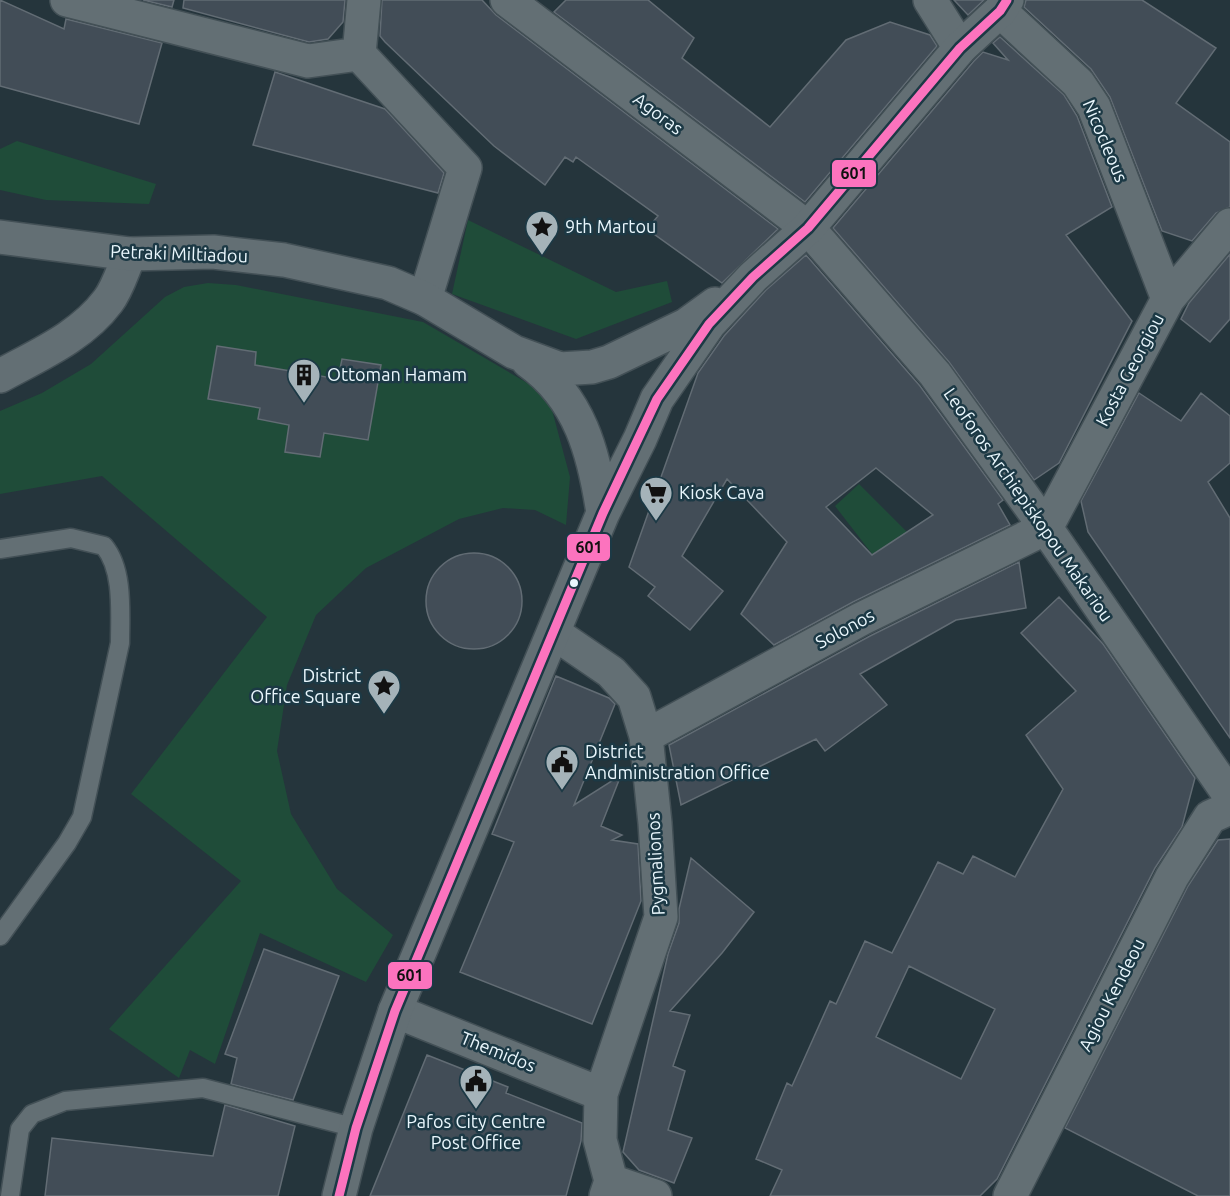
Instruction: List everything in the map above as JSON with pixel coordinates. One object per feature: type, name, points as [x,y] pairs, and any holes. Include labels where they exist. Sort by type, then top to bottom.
[{"type":"street","points":[[67,0],[308,61],[359,54]]},
{"type":"street","points":[[364,0],[359,54],[465,168],[425,299]]},
{"type":"street","points":[[930,0],[960,48]]},
{"type":"street","name":"Agoras","points":[[520,3],[808,228]]},
{"type":"street","points":[[339,1196],[356,1128],[395,1011],[603,513],[640,440],[657,399],[709,324],[753,277],[808,228],[960,48],[1003,6]]},
{"type":"street","name":"Nicocleous","points":[[1003,6],[1078,83],[1094,106],[1168,299]]},
{"type":"street","name":"Kosta Georgiou","points":[[1047,528],[1168,299],[1230,225]]},
{"type":"street","name":"Leoforos Archiepiskopou Makariou","points":[[808,228],[935,374],[1047,528],[1230,796]]},
{"type":"street","name":"Petraki Miltiadou","points":[[0,237],[130,254],[213,252],[284,260],[388,283],[425,299],[513,352],[560,369],[592,367],[686,325],[753,277]]},
{"type":"street","points":[[0,376],[68,338],[91,320],[109,299],[130,254]]},
{"type":"street","points":[[513,352],[548,376],[569,401],[592,455],[603,513]]},
{"type":"street","name":"Solonos","points":[[646,736],[861,619],[1047,528]]},
{"type":"street","name":"Pygmalionos","points":[[554,633],[611,672],[634,697],[646,736],[655,823],[661,917],[601,1094],[600,1140],[609,1188]]},
{"type":"street","name":"Agiou Kendeou","points":[[1010,1196],[1172,877],[1210,817],[1230,808]]},
{"type":"street","name":"Themidos","points":[[395,1011],[601,1094]]},
{"type":"street","points":[[609,1188],[655,1196]]},
{"type":"lane","points":[[0,549],[71,538],[104,546],[116,564],[120,643],[82,817],[67,843],[0,936]]},
{"type":"lane","points":[[10,1196],[20,1129],[32,1114],[64,1101],[203,1088],[356,1128]]},
{"type":"green space","points":[[17,141],[156,184],[149,204],[46,200],[0,190],[0,149]]},
{"type":"green space","points":[[468,220],[616,292],[667,281],[672,302],[576,339],[452,294]]},
{"type":"green space","points":[[208,283],[236,285],[423,322],[548,395],[570,477],[566,525],[535,510],[503,508],[459,519],[366,568],[316,615],[287,685],[277,751],[291,814],[337,889],[393,935],[366,982],[260,933],[215,1064],[190,1050],[179,1078],[109,1029],[241,881],[131,794],[267,617],[102,476],[0,494],[0,411],[42,393],[91,364],[165,297],[184,287]]},
{"type":"green space","points":[[859,484],[908,533],[876,559],[835,506]]},
{"type":"building","points":[[0,0],[64,29],[66,19],[162,43],[139,124],[0,86]]},
{"type":"building","points":[[143,0],[174,0],[172,7]]},
{"type":"building","points":[[184,0],[345,0],[343,22],[328,39],[309,42],[183,8]]},
{"type":"building","points":[[382,0],[482,0],[496,15],[778,229],[722,283],[647,229],[658,216],[576,157],[573,162],[565,157],[545,185],[494,146],[385,42],[380,36]]},
{"type":"building","points":[[566,0],[648,0],[694,38],[682,58],[770,127],[846,40],[890,22],[930,35],[937,46],[805,202],[554,12]]},
{"type":"building","points":[[954,0],[984,0],[968,15]]},
{"type":"building","points":[[1026,0],[1142,0],[1216,48],[1176,103],[1230,142],[1230,207],[1216,213],[1192,241],[1162,231],[1110,97],[1091,69],[1024,7]]},
{"type":"building","points":[[1000,37],[1064,95],[1077,116],[1112,207],[1066,235],[1132,321],[1059,463],[1034,480],[949,362],[833,228],[983,52],[1008,60],[993,43]]},
{"type":"building","points":[[275,72],[385,109],[444,173],[438,193],[253,145]]},
{"type":"building","points":[[1230,254],[1230,319],[1210,342],[1181,319],[1189,303]]},
{"type":"building","points":[[806,255],[920,386],[1003,500],[998,504],[1010,525],[853,602],[774,645],[741,614],[787,542],[727,479],[682,556],[723,591],[690,630],[648,596],[655,587],[629,567],[698,373],[724,336],[766,290]],"holes":[[[876,468],[933,515],[872,555],[826,507]]]},
{"type":"building","name":"Ottoman Hamam","points":[[217,346],[256,352],[255,365],[338,379],[342,359],[381,365],[368,440],[324,433],[320,457],[285,452],[289,425],[258,419],[260,408],[208,399]]},
{"type":"building","points":[[1139,393],[1181,421],[1201,393],[1230,416],[1230,463],[1208,482],[1230,518],[1230,738],[1088,532],[1081,501]]},
{"type":"building","points":[[474,553],[492,557],[508,567],[518,583],[522,601],[518,619],[508,635],[492,645],[474,649],[456,645],[440,635],[430,619],[426,601],[430,583],[440,567],[456,557]]},
{"type":"building","points":[[1019,562],[1026,608],[956,620],[860,674],[887,705],[825,751],[816,739],[681,805],[669,745],[870,636]]},
{"type":"building","points":[[1059,597],[1103,644],[1195,778],[1182,827],[1155,868],[997,1179],[980,1196],[770,1196],[782,1170],[756,1159],[787,1083],[792,1086],[830,1001],[836,1004],[865,941],[892,953],[938,862],[963,874],[973,856],[1015,877],[1063,789],[1026,735],[1076,691],[1021,633]],"holes":[[[909,966],[995,1009],[961,1079],[876,1037]]]},
{"type":"building","points":[[556,676],[609,698],[615,704],[574,805],[621,775],[601,826],[622,835],[612,840],[638,844],[641,901],[592,1024],[460,972],[514,842],[492,834]]},
{"type":"building","points":[[1230,839],[1230,1196],[1198,1196],[1065,1128],[1188,886],[1218,840]]},
{"type":"building","points":[[691,858],[754,912],[722,953],[670,1011],[690,1015],[673,1066],[685,1071],[668,1130],[692,1138],[674,1183],[639,1170],[623,1152],[668,954],[679,923],[679,909]]},
{"type":"building","points":[[264,949],[339,976],[293,1100],[231,1084],[237,1058],[225,1054]]},
{"type":"building","name":"Pafos City Centre Post Office","points":[[427,1055],[508,1087],[506,1093],[582,1123],[581,1141],[566,1196],[370,1196]]},
{"type":"building","points":[[225,1105],[295,1126],[278,1196],[45,1196],[52,1138],[213,1156]]},
{"type":"transit line","name":"601","points":[[339,1196],[356,1128],[395,1011],[603,513],[657,399],[709,324],[753,277],[808,228],[960,48],[1000,11],[1007,0]]},
{"type":"place","name":"9th Martou","points":[[542,256]]},
{"type":"place","name":"Ottoman Hamam","points":[[304,404]]},
{"type":"place","name":"Kiosk Cava","points":[[656,522]]},
{"type":"place","name":"District Office Square","points":[[384,715]]},
{"type":"place","name":"District Andministration Office","points":[[562,791]]},
{"type":"place","name":"Pafos City Centre Post Office","points":[[476,1110]]}]
